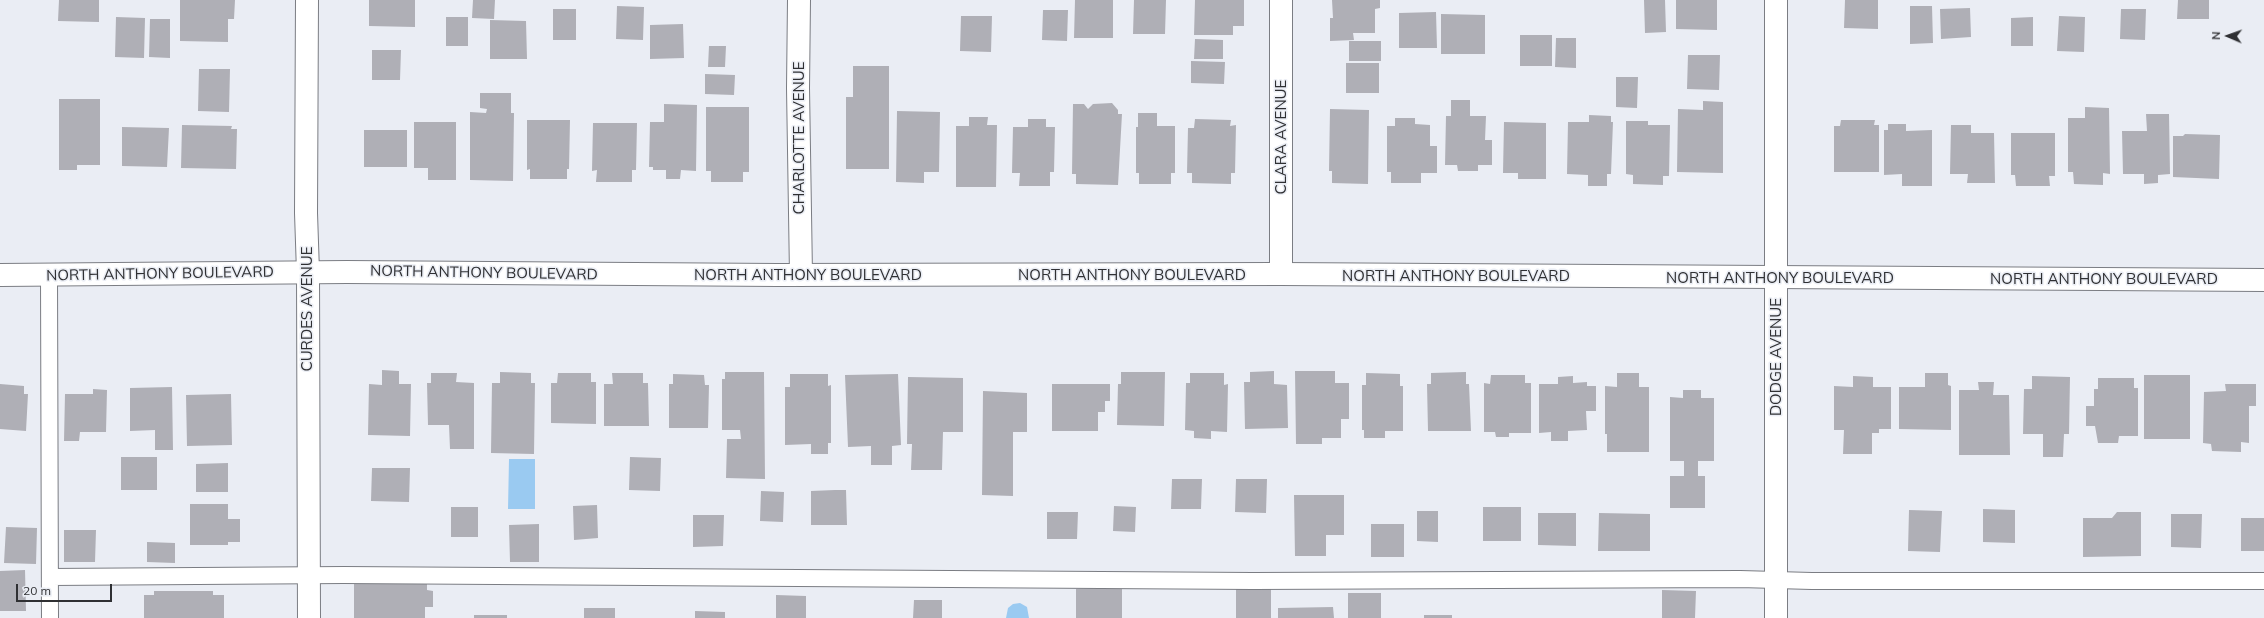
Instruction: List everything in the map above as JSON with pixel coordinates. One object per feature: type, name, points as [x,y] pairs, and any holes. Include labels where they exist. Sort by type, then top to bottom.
[{"type":"main road","name":"CURDES AVENUE","points":[[307,0],[306,213],[308,272],[308,618]]},
{"type":"main road","name":"CHARLOTTE AVENUE","points":[[799,0],[798,88],[801,275]]},
{"type":"main road","name":"CLARA AVENUE","points":[[1281,0],[1281,274]]},
{"type":"main road","name":"DODGE AVENUE","points":[[1776,0],[1776,618]]},
{"type":"main road","name":"NORTH ANTHONY BOULEVARD","points":[[0,275],[308,272],[801,275],[1281,274],[2264,280]]},
{"type":"lane","points":[[48,275],[50,618]]},
{"type":"lane","points":[[50,577],[308,575],[1253,581],[1776,580],[2264,582]]},
{"type":"water","points":[[509,459],[535,459],[535,509],[508,509]]},
{"type":"water","points":[[1020,603],[1027,607],[1029,618],[1006,618],[1008,608],[1013,604]]},
{"type":"building","points":[[59,0],[99,0],[99,22],[58,21]]},
{"type":"building","points":[[180,0],[235,0],[234,19],[228,19],[228,42],[180,41]]},
{"type":"building","points":[[369,0],[415,0],[415,27],[369,26]]},
{"type":"building","points":[[473,0],[495,0],[494,19],[472,18]]},
{"type":"building","points":[[1075,0],[1113,0],[1113,38],[1074,38]]},
{"type":"building","points":[[1134,0],[1166,0],[1165,34],[1133,34]]},
{"type":"building","points":[[1195,0],[1244,0],[1244,26],[1233,26],[1233,35],[1194,35]]},
{"type":"building","points":[[1332,0],[1380,0],[1380,8],[1375,9],[1375,33],[1353,33],[1354,40],[1330,41],[1330,18],[1333,18]]},
{"type":"building","points":[[1644,0],[1665,0],[1666,32],[1645,33]]},
{"type":"building","points":[[1676,0],[1717,0],[1717,30],[1676,29]]},
{"type":"building","points":[[1845,0],[1878,0],[1878,29],[1844,28]]},
{"type":"building","points":[[2178,0],[2209,0],[2209,19],[2177,19]]},
{"type":"building","points":[[617,6],[644,7],[643,40],[616,39]]},
{"type":"building","points":[[1910,6],[1932,6],[1933,43],[1910,44]]},
{"type":"building","points":[[1970,8],[1971,37],[1941,39],[1940,9]]},
{"type":"building","points":[[553,9],[576,9],[576,40],[553,40]]},
{"type":"building","points":[[2121,9],[2146,9],[2145,40],[2120,39]]},
{"type":"building","points":[[1043,10],[1068,10],[1067,41],[1042,40]]},
{"type":"building","points":[[1436,12],[1437,48],[1399,48],[1399,13]]},
{"type":"building","points":[[1441,14],[1485,15],[1485,54],[1441,54]]},
{"type":"building","points":[[961,16],[992,16],[991,52],[960,51]]},
{"type":"building","points":[[2059,16],[2085,17],[2084,52],[2057,51]]},
{"type":"building","points":[[116,17],[145,18],[144,58],[115,57]]},
{"type":"building","points":[[446,17],[468,17],[468,46],[446,46]]},
{"type":"building","points":[[2033,17],[2033,46],[2011,46],[2011,18]]},
{"type":"building","points":[[150,19],[170,19],[170,58],[149,57]]},
{"type":"building","points":[[490,20],[526,21],[527,59],[490,59]]},
{"type":"building","points":[[683,24],[684,58],[650,59],[650,25]]},
{"type":"building","points":[[1520,35],[1552,35],[1552,66],[1520,66]]},
{"type":"building","points":[[1556,38],[1576,38],[1576,68],[1555,67]]},
{"type":"building","points":[[1195,39],[1223,40],[1223,59],[1194,59]]},
{"type":"building","points":[[1349,41],[1381,41],[1381,61],[1349,61]]},
{"type":"building","points":[[709,46],[726,46],[725,67],[708,67]]},
{"type":"building","points":[[372,50],[401,50],[400,80],[372,80]]},
{"type":"building","points":[[1688,55],[1720,55],[1719,90],[1687,89]]},
{"type":"building","points":[[1191,61],[1225,62],[1224,84],[1191,83]]},
{"type":"building","points":[[1346,63],[1379,63],[1379,93],[1346,93]]},
{"type":"building","points":[[853,66],[889,66],[889,169],[846,169],[846,97],[853,97]]},
{"type":"building","points":[[199,69],[230,69],[229,112],[198,111]]},
{"type":"building","points":[[705,74],[735,75],[734,95],[705,94]]},
{"type":"building","points":[[1616,77],[1638,77],[1637,108],[1616,107]]},
{"type":"building","points":[[480,93],[511,93],[511,113],[514,113],[513,181],[470,180],[470,112],[486,113],[487,109],[480,108]]},
{"type":"building","points":[[59,99],[100,99],[100,165],[77,165],[77,170],[59,170]]},
{"type":"building","points":[[1451,100],[1470,100],[1470,116],[1486,116],[1485,140],[1492,140],[1492,165],[1478,165],[1478,171],[1458,171],[1457,165],[1445,165],[1446,116],[1451,116]]},
{"type":"building","points":[[1703,101],[1723,102],[1723,173],[1677,172],[1678,109],[1703,110]]},
{"type":"building","points":[[1112,103],[1118,110],[1118,114],[1122,114],[1118,185],[1076,184],[1076,174],[1072,174],[1073,104],[1084,104],[1088,109],[1093,104]]},
{"type":"building","points":[[664,104],[697,105],[696,171],[681,170],[680,179],[666,179],[666,170],[653,170],[653,167],[649,167],[650,122],[664,122]]},
{"type":"building","points":[[706,107],[749,107],[749,172],[743,172],[743,182],[711,182],[711,171],[706,171]]},
{"type":"building","points":[[2085,107],[2109,108],[2110,174],[2103,173],[2103,185],[2074,184],[2073,172],[2068,172],[2068,118],[2085,118]]},
{"type":"building","points":[[1330,109],[1369,110],[1368,184],[1332,183],[1332,171],[1329,171]]},
{"type":"building","points":[[897,111],[940,112],[939,172],[924,172],[924,183],[896,182]]},
{"type":"building","points":[[1138,113],[1157,113],[1157,126],[1175,126],[1175,173],[1171,173],[1171,184],[1139,184],[1139,173],[1136,173],[1136,127],[1138,127]]},
{"type":"building","points":[[2146,114],[2169,114],[2170,174],[2158,175],[2158,183],[2144,184],[2144,174],[2123,174],[2122,131],[2147,131]]},
{"type":"building","points":[[1589,115],[1611,116],[1611,122],[1613,122],[1611,174],[1607,174],[1607,186],[1588,186],[1588,175],[1567,174],[1568,122],[1589,122]]},
{"type":"building","points":[[969,117],[988,117],[987,125],[997,125],[996,187],[956,187],[956,126],[969,126]]},
{"type":"building","points":[[1395,118],[1415,118],[1415,124],[1430,125],[1430,146],[1437,146],[1437,173],[1421,173],[1421,183],[1391,183],[1391,172],[1387,172],[1387,126],[1395,126]]},
{"type":"building","points":[[1028,119],[1046,119],[1046,127],[1055,127],[1054,172],[1050,172],[1050,186],[1019,186],[1020,173],[1012,173],[1013,127],[1028,127]]},
{"type":"building","points":[[1195,119],[1231,120],[1230,126],[1236,125],[1235,173],[1231,173],[1231,184],[1192,183],[1192,173],[1187,173],[1188,128],[1194,128]]},
{"type":"building","points":[[527,120],[570,120],[569,169],[567,169],[567,179],[530,179],[530,169],[527,170]]},
{"type":"building","points":[[1841,120],[1875,120],[1874,125],[1879,125],[1879,172],[1834,172],[1834,126],[1840,126]]},
{"type":"building","points":[[1626,121],[1648,121],[1648,125],[1670,125],[1669,176],[1663,176],[1663,185],[1633,184],[1633,175],[1626,174]]},
{"type":"building","points":[[414,122],[456,122],[456,180],[428,180],[428,168],[414,168]]},
{"type":"building","points":[[1504,122],[1546,123],[1546,179],[1518,179],[1518,173],[1503,173]]},
{"type":"building","points":[[593,123],[637,123],[636,170],[632,170],[632,182],[596,182],[597,170],[592,171]]},
{"type":"building","points":[[1888,124],[1906,124],[1906,131],[1932,130],[1932,186],[1902,186],[1902,174],[1884,175],[1884,130],[1888,130]]},
{"type":"building","points":[[182,125],[232,126],[231,129],[237,129],[236,169],[181,168]]},
{"type":"building","points":[[1951,125],[1971,125],[1971,133],[1994,133],[1995,183],[1967,183],[1968,174],[1950,174]]},
{"type":"building","points":[[122,127],[169,128],[167,167],[122,166]]},
{"type":"building","points":[[364,130],[407,130],[407,167],[364,167]]},
{"type":"building","points":[[2011,133],[2055,133],[2055,176],[2049,176],[2050,186],[2016,186],[2015,175],[2011,175]]},
{"type":"building","points":[[2185,134],[2220,135],[2219,179],[2173,177],[2173,136],[2183,136]]},
{"type":"building","points":[[382,370],[399,371],[399,384],[411,384],[410,436],[368,435],[369,384],[382,385]]},
{"type":"building","points":[[1274,371],[1274,384],[1287,385],[1288,428],[1245,429],[1244,382],[1250,382],[1250,372]]},
{"type":"building","points":[[1295,371],[1335,371],[1335,383],[1349,383],[1349,419],[1341,419],[1341,438],[1322,438],[1322,444],[1296,444]]},
{"type":"building","points":[[500,372],[531,373],[531,383],[535,383],[534,454],[491,453],[492,383],[500,383]]},
{"type":"building","points":[[725,372],[764,372],[765,479],[726,478],[727,439],[741,439],[740,430],[722,430],[722,379],[725,379]]},
{"type":"building","points":[[1121,372],[1165,372],[1164,426],[1117,425],[1118,384],[1121,384]]},
{"type":"building","points":[[1466,372],[1466,384],[1469,384],[1471,431],[1428,431],[1427,384],[1431,384],[1431,373]]},
{"type":"building","points":[[431,373],[457,373],[456,382],[474,383],[474,449],[450,449],[449,425],[428,425],[427,383],[431,383]]},
{"type":"building","points":[[558,373],[591,373],[591,382],[596,382],[596,424],[551,423],[551,383],[557,383]]},
{"type":"building","points":[[612,373],[643,373],[643,383],[648,383],[649,426],[604,426],[604,384],[613,384]]},
{"type":"building","points":[[1190,373],[1224,373],[1224,385],[1228,384],[1227,432],[1211,431],[1211,439],[1194,438],[1194,431],[1185,430],[1186,383],[1190,383]]},
{"type":"building","points":[[1366,373],[1400,374],[1400,386],[1403,386],[1403,431],[1385,431],[1385,438],[1364,438],[1364,430],[1362,430],[1362,385],[1366,385]]},
{"type":"building","points":[[1617,373],[1639,373],[1639,387],[1649,387],[1649,452],[1607,452],[1607,434],[1605,434],[1605,386],[1617,387]]},
{"type":"building","points":[[1925,373],[1948,373],[1948,385],[1951,386],[1951,430],[1899,429],[1899,387],[1925,387]]},
{"type":"building","points":[[673,374],[704,375],[705,385],[709,385],[708,428],[669,428],[669,384],[673,384]]},
{"type":"building","points":[[790,374],[828,374],[828,386],[831,385],[831,443],[828,443],[828,454],[811,454],[811,444],[785,445],[785,387],[790,387]]},
{"type":"building","points":[[898,374],[901,445],[892,446],[892,465],[871,465],[871,446],[848,447],[845,375]]},
{"type":"building","points":[[1491,375],[1525,375],[1525,383],[1531,383],[1531,433],[1509,433],[1509,437],[1496,437],[1495,432],[1484,432],[1484,383],[1490,384]]},
{"type":"building","points":[[2144,375],[2190,375],[2190,439],[2144,439]]},
{"type":"building","points":[[1573,376],[1573,383],[1587,382],[1587,386],[1596,386],[1596,411],[1586,411],[1587,430],[1568,431],[1568,441],[1551,441],[1551,432],[1539,433],[1539,384],[1558,384],[1558,377]]},
{"type":"building","points":[[1853,376],[1873,377],[1873,387],[1891,387],[1891,429],[1879,429],[1879,433],[1872,433],[1872,454],[1843,454],[1844,430],[1834,430],[1834,386],[1853,387]]},
{"type":"building","points":[[2032,376],[2070,377],[2069,434],[2064,434],[2063,457],[2043,457],[2043,434],[2023,434],[2024,389],[2032,389]]},
{"type":"building","points":[[908,377],[963,378],[963,432],[943,432],[942,470],[911,470],[912,444],[907,444]]},
{"type":"building","points":[[2098,378],[2134,378],[2134,388],[2138,388],[2138,436],[2119,436],[2118,443],[2098,443],[2095,426],[2086,426],[2086,406],[2094,406],[2094,389],[2098,389]]},
{"type":"building","points":[[1978,382],[1994,382],[1993,395],[2009,395],[2010,455],[1959,455],[1959,390],[1979,390]]},
{"type":"building","points":[[0,384],[24,386],[24,394],[28,394],[26,431],[0,429]]},
{"type":"building","points":[[1052,384],[1110,384],[1110,401],[1105,401],[1105,412],[1098,412],[1098,431],[1052,431]]},
{"type":"building","points":[[2225,384],[2256,384],[2256,406],[2249,406],[2249,443],[2241,442],[2241,452],[2212,451],[2211,444],[2203,443],[2204,392],[2226,391]]},
{"type":"building","points":[[172,387],[173,450],[155,450],[155,430],[130,431],[130,388]]},
{"type":"building","points":[[93,389],[107,390],[106,432],[80,432],[79,441],[64,441],[65,394],[93,394]]},
{"type":"building","points":[[1683,390],[1701,390],[1701,398],[1714,398],[1714,461],[1698,461],[1698,476],[1705,476],[1705,508],[1670,508],[1670,476],[1684,476],[1684,461],[1670,461],[1670,397],[1683,398]]},
{"type":"building","points":[[983,391],[1027,393],[1027,432],[1013,432],[1013,496],[982,495]]},
{"type":"building","points":[[231,394],[232,445],[187,446],[186,395]]},
{"type":"building","points":[[121,457],[157,457],[157,490],[121,490]]},
{"type":"building","points":[[630,457],[661,458],[660,491],[629,490]]},
{"type":"building","points":[[228,463],[228,492],[196,492],[196,464]]},
{"type":"building","points":[[372,468],[410,468],[409,502],[371,501]]},
{"type":"building","points":[[1172,479],[1202,479],[1201,509],[1171,509]]},
{"type":"building","points":[[1236,479],[1267,479],[1266,513],[1235,512]]},
{"type":"building","points":[[846,490],[847,525],[811,525],[811,491]]},
{"type":"building","points":[[761,491],[784,492],[783,522],[760,521]]},
{"type":"building","points":[[1294,495],[1344,495],[1344,535],[1326,535],[1326,556],[1295,556]]},
{"type":"building","points":[[190,504],[228,504],[228,519],[240,519],[240,542],[228,542],[228,545],[190,545]]},
{"type":"building","points":[[597,505],[598,538],[574,540],[573,506]]},
{"type":"building","points":[[1114,506],[1136,507],[1135,532],[1113,531]]},
{"type":"building","points":[[451,507],[478,507],[478,537],[451,537]]},
{"type":"building","points":[[1483,507],[1521,507],[1521,541],[1483,541]]},
{"type":"building","points":[[1983,509],[2015,510],[2015,543],[1983,542]]},
{"type":"building","points":[[1909,510],[1942,511],[1940,552],[1908,551]]},
{"type":"building","points":[[1417,511],[1438,511],[1438,542],[1417,541]]},
{"type":"building","points":[[1047,512],[1078,512],[1077,539],[1047,539]]},
{"type":"building","points":[[2117,512],[2141,512],[2141,556],[2083,557],[2083,518],[2112,518]]},
{"type":"building","points":[[1538,513],[1576,513],[1576,546],[1538,545]]},
{"type":"building","points":[[1599,513],[1650,514],[1650,551],[1598,551]]},
{"type":"building","points":[[2171,514],[2202,514],[2201,548],[2171,547]]},
{"type":"building","points":[[693,515],[724,515],[723,546],[693,547]]},
{"type":"building","points":[[2241,518],[2264,518],[2264,551],[2241,551]]},
{"type":"building","points":[[539,524],[539,562],[510,562],[509,525]]},
{"type":"building","points":[[1371,524],[1404,524],[1404,557],[1371,557]]},
{"type":"building","points":[[6,527],[37,528],[36,564],[4,563]]},
{"type":"building","points":[[64,530],[96,530],[95,562],[64,562]]},
{"type":"building","points":[[147,542],[175,543],[175,563],[147,562]]},
{"type":"building","points":[[25,570],[26,611],[0,611],[0,571]]},
{"type":"building","points":[[354,582],[427,583],[427,590],[433,591],[433,607],[425,607],[425,618],[354,618]]},
{"type":"building","points":[[1122,588],[1122,618],[1076,618],[1076,589]]},
{"type":"building","points":[[1236,589],[1271,589],[1271,618],[1236,618]]},
{"type":"building","points":[[1662,590],[1696,591],[1695,618],[1662,618]]},
{"type":"building","points":[[154,591],[213,591],[213,595],[224,595],[224,618],[144,618],[144,595],[154,595]]},
{"type":"building","points":[[1348,593],[1381,593],[1381,618],[1348,618]]},
{"type":"building","points":[[776,595],[806,596],[806,618],[776,618]]},
{"type":"building","points":[[914,600],[942,600],[942,618],[913,618]]},
{"type":"building","points":[[1333,607],[1334,618],[1278,618],[1278,608]]},
{"type":"building","points":[[584,608],[615,608],[615,618],[584,618]]},
{"type":"building","points":[[695,611],[725,612],[725,618],[695,618]]},
{"type":"building","points":[[474,615],[507,615],[507,618],[474,618]]},
{"type":"building","points":[[1424,615],[1452,615],[1452,618],[1424,618]]}]
